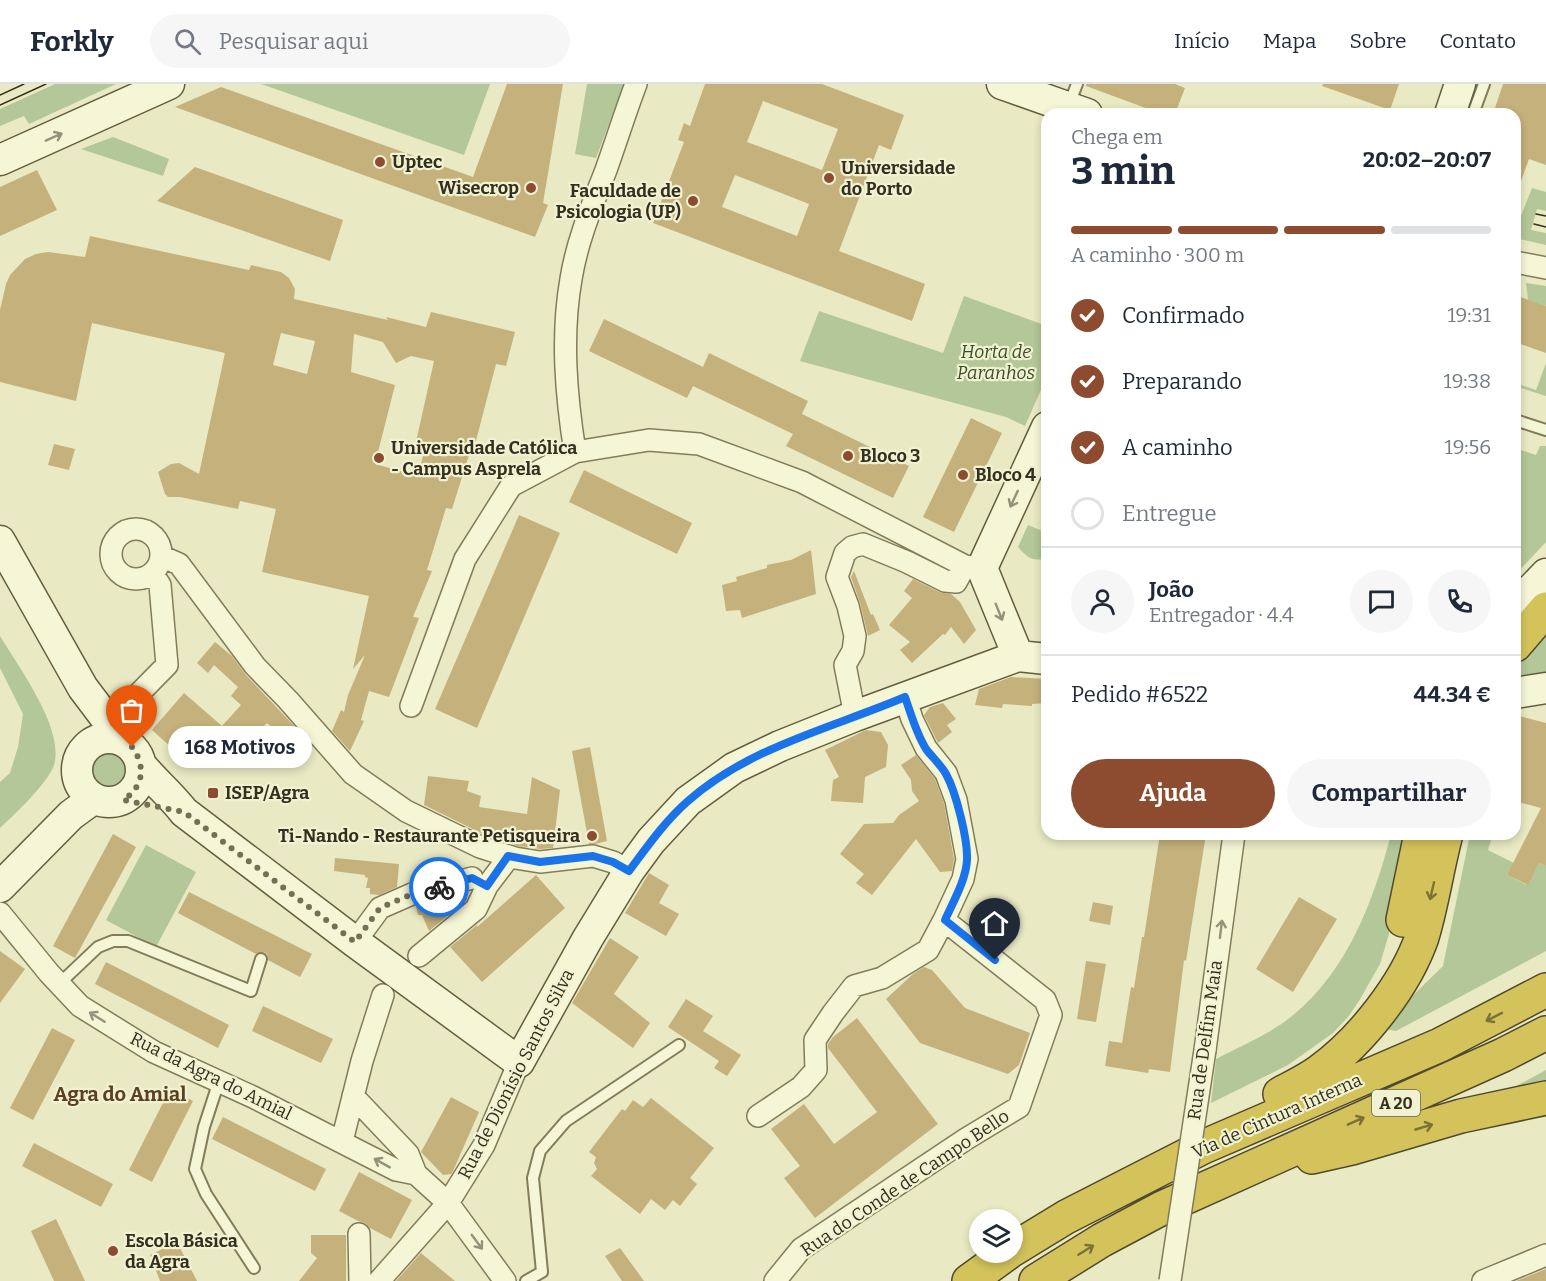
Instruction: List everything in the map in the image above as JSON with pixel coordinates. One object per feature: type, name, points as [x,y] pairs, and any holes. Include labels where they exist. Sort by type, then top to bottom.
[{"type":"highway","points":[[1521,638],[1546,609]]},
{"type":"highway","points":[[1368,1025],[1390,976],[1420,840]]},
{"type":"highway","points":[[1203,1147],[1261,1104],[1319,1072],[1351,1045],[1368,1025],[1393,992],[1422,937],[1445,840]]},
{"type":"highway","name":"Via de Cintura Interna","points":[[1023,1243],[1066,1216],[1203,1147],[1440,1045],[1546,990]]},
{"type":"highway","name":"Via de Cintura Interna","points":[[1036,1281],[1102,1240],[1162,1208],[1503,1055],[1546,1033]]},
{"type":"highway","points":[[1245,1171],[1352,1148],[1461,1116],[1546,1098]]},
{"type":"highway","name":"Via de Cintura Interna","points":[[969,1281],[994,1263]]},
{"type":"main road","points":[[0,160],[169,84]]},
{"type":"main road","points":[[1002,84],[1077,102]]},
{"type":"main road","points":[[1452,108],[1461,84]]},
{"type":"main road","points":[[1033,658],[974,567],[1041,439]]},
{"type":"main road","points":[[0,542],[83,688],[138,755],[141,776],[138,785],[132,794],[123,800],[103,803],[93,799],[79,783],[83,688]]},
{"type":"main road","points":[[1521,600],[1546,574]]},
{"type":"main road","name":"Rua de Dionísio Santos Silva","points":[[519,1062],[582,947],[629,871],[651,841],[688,801],[734,768],[780,746],[905,697],[1033,658]]},
{"type":"main road","points":[[0,865],[52,817],[72,784],[80,761],[92,742],[112,738],[117,732]]},
{"type":"main road","points":[[141,765],[152,779],[170,794],[184,812],[355,942],[519,1062]]},
{"type":"main road","points":[[0,887],[71,815],[93,799]]},
{"type":"main road","points":[[123,800],[184,812]]},
{"type":"street","points":[[575,452],[568,403],[566,358],[570,280],[585,226],[636,84]]},
{"type":"street","points":[[1521,263],[1546,268]]},
{"type":"street","points":[[411,706],[465,559],[511,486],[575,452],[649,440],[699,444],[802,482],[974,567],[956,582],[945,581],[863,544],[852,547],[845,553],[837,577],[848,606],[855,636],[853,651],[845,665],[855,716]]},
{"type":"street","points":[[117,732],[167,665],[157,565],[179,564],[255,666],[353,774],[406,811],[480,847],[508,856],[540,862],[593,856],[613,862],[629,871]]},
{"type":"street","points":[[758,1116],[801,1087],[816,1070],[815,1040],[855,986],[882,978],[928,950],[945,920],[963,879],[967,859],[956,800],[946,773],[926,748],[912,719],[905,697]]},
{"type":"street","name":"Rua de Delfim Maia","points":[[1170,1281],[1205,1050],[1233,840]]},
{"type":"street","points":[[419,956],[477,909],[480,847]]},
{"type":"street","points":[[355,942],[380,908],[412,894],[479,882],[508,856]]},
{"type":"street","name":"Rua da Agra do Amial","points":[[0,913],[80,1006],[154,1052],[219,1081],[396,1170],[416,1174],[448,1203],[505,1281]]},
{"type":"street","name":"Rua do Conde de Campo Bello","points":[[775,1281],[801,1249],[966,1139],[1019,1107],[1051,1015],[1045,1000],[945,920]]},
{"type":"street","points":[[342,1141],[383,995]]},
{"type":"street","name":"Rua de Dionísio Santos Silva","points":[[379,1281],[448,1203],[484,1145],[519,1062]]},
{"type":"street","points":[[353,1096],[408,1154],[416,1174]]},
{"type":"street","points":[[359,1234],[360,1281]]},
{"type":"street","points":[[1483,1281],[1546,1255]]},
{"type":"lane","points":[[1475,108],[1484,84]]},
{"type":"lane","points":[[1521,422],[1546,430]]},
{"type":"lane","points":[[59,984],[98,947],[113,941],[128,941],[250,991],[261,959]]},
{"type":"lane","points":[[526,1281],[542,1272],[533,1178],[540,1151],[566,1121],[679,1045]]},
{"type":"lane","points":[[219,1081],[204,1127],[195,1169],[206,1194],[254,1268]]},
{"type":"green space","points":[[55,84],[116,84],[29,124],[24,116],[0,126],[0,109]]},
{"type":"green space","points":[[261,84],[490,84],[464,155]]},
{"type":"green space","points":[[587,84],[624,84],[596,158],[575,154]]},
{"type":"green space","points":[[113,137],[169,159],[163,176],[81,149]]},
{"type":"green space","points":[[1532,188],[1546,192],[1546,211],[1537,209],[1531,230],[1546,233],[1546,245],[1521,239],[1521,216]]},
{"type":"green space","points":[[1526,283],[1546,286],[1546,306],[1528,300]]},
{"type":"green space","name":"Horta de Paranhos","points":[[964,296],[1041,324],[1041,390],[1025,426],[1006,417],[800,361],[819,311],[943,353]]},
{"type":"green space","points":[[1546,363],[1546,396],[1521,388],[1521,385],[1536,390]]},
{"type":"green space","points":[[1540,446],[1546,446],[1546,542],[1521,569],[1521,450],[1536,455]]},
{"type":"green space","points":[[1028,525],[1041,530],[1041,559],[1031,558],[1018,547]]},
{"type":"green space","points":[[1546,626],[1546,681],[1521,683],[1521,654]]},
{"type":"green space","points":[[0,636],[38,698],[53,734],[56,750],[51,772],[30,798],[0,828],[0,782],[10,773],[18,747],[23,714],[0,668]]},
{"type":"green space","points":[[111,751],[125,757],[131,771],[125,785],[111,791],[97,785],[91,771],[97,757]]},
{"type":"green space","points":[[1389,840],[1411,840],[1399,900],[1380,964],[1348,1017],[1333,1033],[1288,1065],[1211,1103],[1216,1059],[1265,1034],[1292,1016],[1328,978],[1356,933]]},
{"type":"green space","points":[[1469,840],[1491,840],[1488,850],[1514,863],[1507,875],[1527,885],[1539,863],[1546,866],[1546,951],[1396,1031],[1386,1029],[1394,1014],[1443,966]]},
{"type":"green space","points":[[146,845],[196,872],[156,947],[106,920]]},
{"type":"green space","points":[[1546,1070],[1546,1087],[1509,1090]]},
{"type":"building","name":"Uptec","points":[[507,84],[563,84],[543,203],[548,205],[535,237],[175,107],[221,87],[473,177]]},
{"type":"building","name":"Faculdade de Psicologia (UP)","points":[[705,84],[822,84],[904,115],[891,150],[879,145],[839,251],[925,284],[912,321],[653,223],[684,142],[678,140],[684,123],[690,126]],"holes":[[[763,101],[838,129],[822,170],[747,142]],[[735,175],[809,204],[797,236],[722,207]]]},
{"type":"building","points":[[1086,84],[1175,84],[1185,88],[1177,108],[1146,108],[1086,86]]},
{"type":"building","points":[[1323,84],[1399,84],[1391,108],[1384,108],[1322,86]]},
{"type":"building","points":[[1503,84],[1546,84],[1546,165],[1529,159],[1521,181],[1521,108],[1495,108]]},
{"type":"building","points":[[195,167],[343,220],[330,261],[157,201]]},
{"type":"building","points":[[37,170],[57,210],[0,236],[0,187]]},
{"type":"building","points":[[90,236],[249,270],[251,265],[281,272],[289,278],[295,289],[294,299],[426,327],[431,312],[515,332],[506,366],[496,364],[472,456],[469,455],[452,509],[446,508],[427,570],[432,571],[413,617],[419,618],[389,697],[369,691],[361,720],[364,721],[350,751],[332,731],[341,710],[344,712],[348,695],[365,655],[353,669],[369,596],[262,572],[276,509],[240,501],[238,509],[180,497],[168,497],[158,472],[171,464],[179,463],[199,474],[225,353],[92,323],[76,401],[0,382],[0,310],[10,275],[25,259],[36,254],[48,252],[85,257]],"holes":[[[281,333],[315,341],[307,374],[273,365]],[[354,334],[383,342],[396,363],[411,356],[434,361],[416,442],[426,444],[418,476],[375,464],[395,385],[351,372]]]},
{"type":"building","points":[[1521,297],[1546,306],[1546,353],[1521,344]]},
{"type":"building","points":[[604,319],[703,367],[709,353],[808,401],[802,414],[909,466],[893,498],[786,446],[793,434],[693,386],[687,398],[589,351]]},
{"type":"building","name":"Bloco 4","points":[[971,418],[1002,433],[954,532],[923,517]]},
{"type":"building","points":[[54,444],[75,449],[69,470],[48,465]]},
{"type":"building","points":[[584,470],[692,523],[677,554],[569,502]]},
{"type":"building","points":[[519,515],[560,533],[477,728],[435,709]]},
{"type":"building","points":[[811,550],[816,594],[742,618],[740,610],[726,611],[722,585],[737,581],[736,577],[767,568],[767,565],[791,560]]},
{"type":"building","points":[[854,571],[871,615],[873,614],[880,630],[868,636],[851,577]]},
{"type":"building","points":[[913,579],[939,592],[951,594],[960,602],[976,630],[964,644],[951,627],[945,635],[943,634],[912,663],[900,650],[910,642],[889,625],[912,598],[904,591]]},
{"type":"building","points":[[215,642],[232,656],[246,675],[299,731],[289,742],[267,723],[258,732],[252,726],[223,759],[209,746],[192,766],[152,730],[184,693],[222,726],[241,705],[231,696],[238,687],[214,665],[208,673],[197,663]]},
{"type":"building","points":[[1011,677],[1041,679],[1041,703],[1032,704],[1032,706],[1003,704],[1002,708],[975,705],[979,689]]},
{"type":"building","points":[[943,703],[956,719],[947,725],[952,732],[938,743],[924,715],[930,707]]},
{"type":"building","points":[[1521,717],[1546,723],[1546,866],[1539,863],[1528,885],[1507,875],[1541,808],[1521,803]]},
{"type":"building","points":[[866,730],[881,732],[888,745],[886,767],[865,777],[863,803],[831,801],[833,780],[839,777],[825,750]]},
{"type":"building","points":[[590,747],[607,841],[595,844],[589,844],[572,751]]},
{"type":"building","points":[[916,755],[935,779],[944,803],[954,859],[952,871],[940,872],[916,839],[872,895],[856,883],[864,874],[840,854],[864,824],[893,823],[899,815],[919,801],[912,791],[911,780],[901,765]]},
{"type":"building","points":[[428,776],[469,781],[467,791],[481,796],[479,807],[527,814],[532,777],[560,790],[553,848],[518,846],[485,835],[424,805]]},
{"type":"building","points":[[113,834],[136,847],[75,958],[53,946]]},
{"type":"building","points":[[1159,840],[1205,840],[1186,961],[1184,960],[1170,1072],[1149,1069],[1148,1073],[1105,1066],[1109,1041],[1122,1043],[1131,987],[1134,988],[1142,937],[1144,937]]},
{"type":"building","points":[[335,858],[399,864],[397,887],[379,895],[370,894],[370,888],[366,888],[368,878],[365,875],[334,871]]},
{"type":"building","points":[[649,873],[669,885],[659,903],[679,914],[666,936],[625,913]]},
{"type":"building","points":[[536,875],[565,908],[482,982],[450,947],[477,925],[477,927]]},
{"type":"building","points":[[189,892],[312,954],[300,977],[268,960],[264,952],[256,954],[178,913]]},
{"type":"building","points":[[468,892],[466,901],[429,931],[422,915],[418,915],[416,906]]},
{"type":"building","points":[[1299,897],[1337,919],[1293,992],[1256,969]]},
{"type":"building","points":[[1093,902],[1113,906],[1110,925],[1089,921]]},
{"type":"building","points":[[610,938],[639,957],[614,994],[650,1023],[633,1048],[572,1003]]},
{"type":"building","points":[[0,951],[25,969],[0,1003]]},
{"type":"building","points":[[1086,961],[1106,964],[1096,1022],[1077,1019]]},
{"type":"building","points":[[106,962],[229,1025],[218,1048],[95,984]]},
{"type":"building","points":[[924,967],[932,970],[965,1008],[1030,1033],[1019,1065],[1008,1074],[920,1043],[886,999]]},
{"type":"building","points":[[686,999],[713,1016],[703,1031],[741,1055],[727,1076],[714,1068],[719,1061],[668,1027]]},
{"type":"building","points":[[263,1006],[333,1039],[321,1063],[252,1031]]},
{"type":"building","points":[[857,1018],[938,1124],[815,1218],[784,1178],[800,1166],[771,1129],[804,1104],[834,1144],[877,1112],[828,1048],[833,1037]]},
{"type":"building","points":[[52,1028],[75,1040],[33,1120],[10,1108]]},
{"type":"building","points":[[170,1089],[193,1101],[152,1182],[129,1170]]},
{"type":"building","points":[[451,1097],[479,1112],[453,1171],[451,1174],[443,1175],[421,1152]]},
{"type":"building","points":[[651,1098],[714,1148],[690,1178],[697,1184],[680,1206],[673,1200],[665,1210],[651,1199],[640,1214],[591,1176],[597,1169],[594,1163],[596,1157],[589,1152],[622,1109],[625,1111],[633,1100],[643,1107]]},
{"type":"building","points":[[223,1117],[326,1169],[315,1191],[212,1139]]},
{"type":"building","points":[[34,1143],[113,1184],[101,1207],[22,1166]]},
{"type":"building","points":[[359,1172],[412,1200],[391,1239],[339,1211]]},
{"type":"building","points":[[56,1219],[85,1281],[54,1281],[31,1231]]},
{"type":"building","points":[[311,1235],[346,1235],[346,1281],[299,1281],[317,1258],[311,1253]]},
{"type":"building","points":[[177,1242],[197,1281],[160,1281],[150,1255]]},
{"type":"building","points":[[620,1248],[644,1281],[622,1281],[605,1256]]},
{"type":"building","points":[[421,1253],[455,1281],[396,1281]]},
{"type":"building","points":[[1546,1269],[1546,1281],[1516,1281]]},
{"type":"tram line","points":[[0,95],[24,84]]},
{"type":"tram line","points":[[0,105],[46,84]]},
{"type":"tram line","points":[[1536,214],[1546,216]]},
{"type":"tram line","points":[[1534,224],[1546,227]]},
{"type":"way so far","points":[[132,747],[138,755],[141,776],[132,794],[123,800],[184,812],[355,942],[380,908],[412,894],[439,887]]},
{"type":"place","name":"Uptec","points":[[380,162]]},
{"type":"place","name":"Universidade do Porto","points":[[829,178]]},
{"type":"place","name":"Wisecrop","points":[[531,188]]},
{"type":"place","name":"Faculdade de Psicologia (UP)","points":[[693,201]]},
{"type":"place","name":"Bloco 3","points":[[848,456]]},
{"type":"place","name":"Universidade Católica - Campus Asprela","points":[[379,458]]},
{"type":"place","name":"Bloco 4","points":[[963,475]]},
{"type":"place","name":"168 Motivos","points":[[132,747]]},
{"type":"place","name":"ISEP/Agra","points":[[213,793]]},
{"type":"place","name":"Ti-Nando - Restaurante Petisqueira","points":[[592,836]]},
{"type":"place","name":"Escola Básica da Agra","points":[[113,1251]]},
{"type":"district","name":"Agra do Amial","points":[[120,1094]]},
{"type":"route","points":[[439,887],[472,878],[487,886],[508,856],[540,862],[593,856],[613,862],[629,871],[651,841],[688,801],[734,768],[780,746],[905,697],[912,719],[926,748],[946,773],[956,800],[963,830],[967,859],[963,879],[945,920],[995,960]]}]
